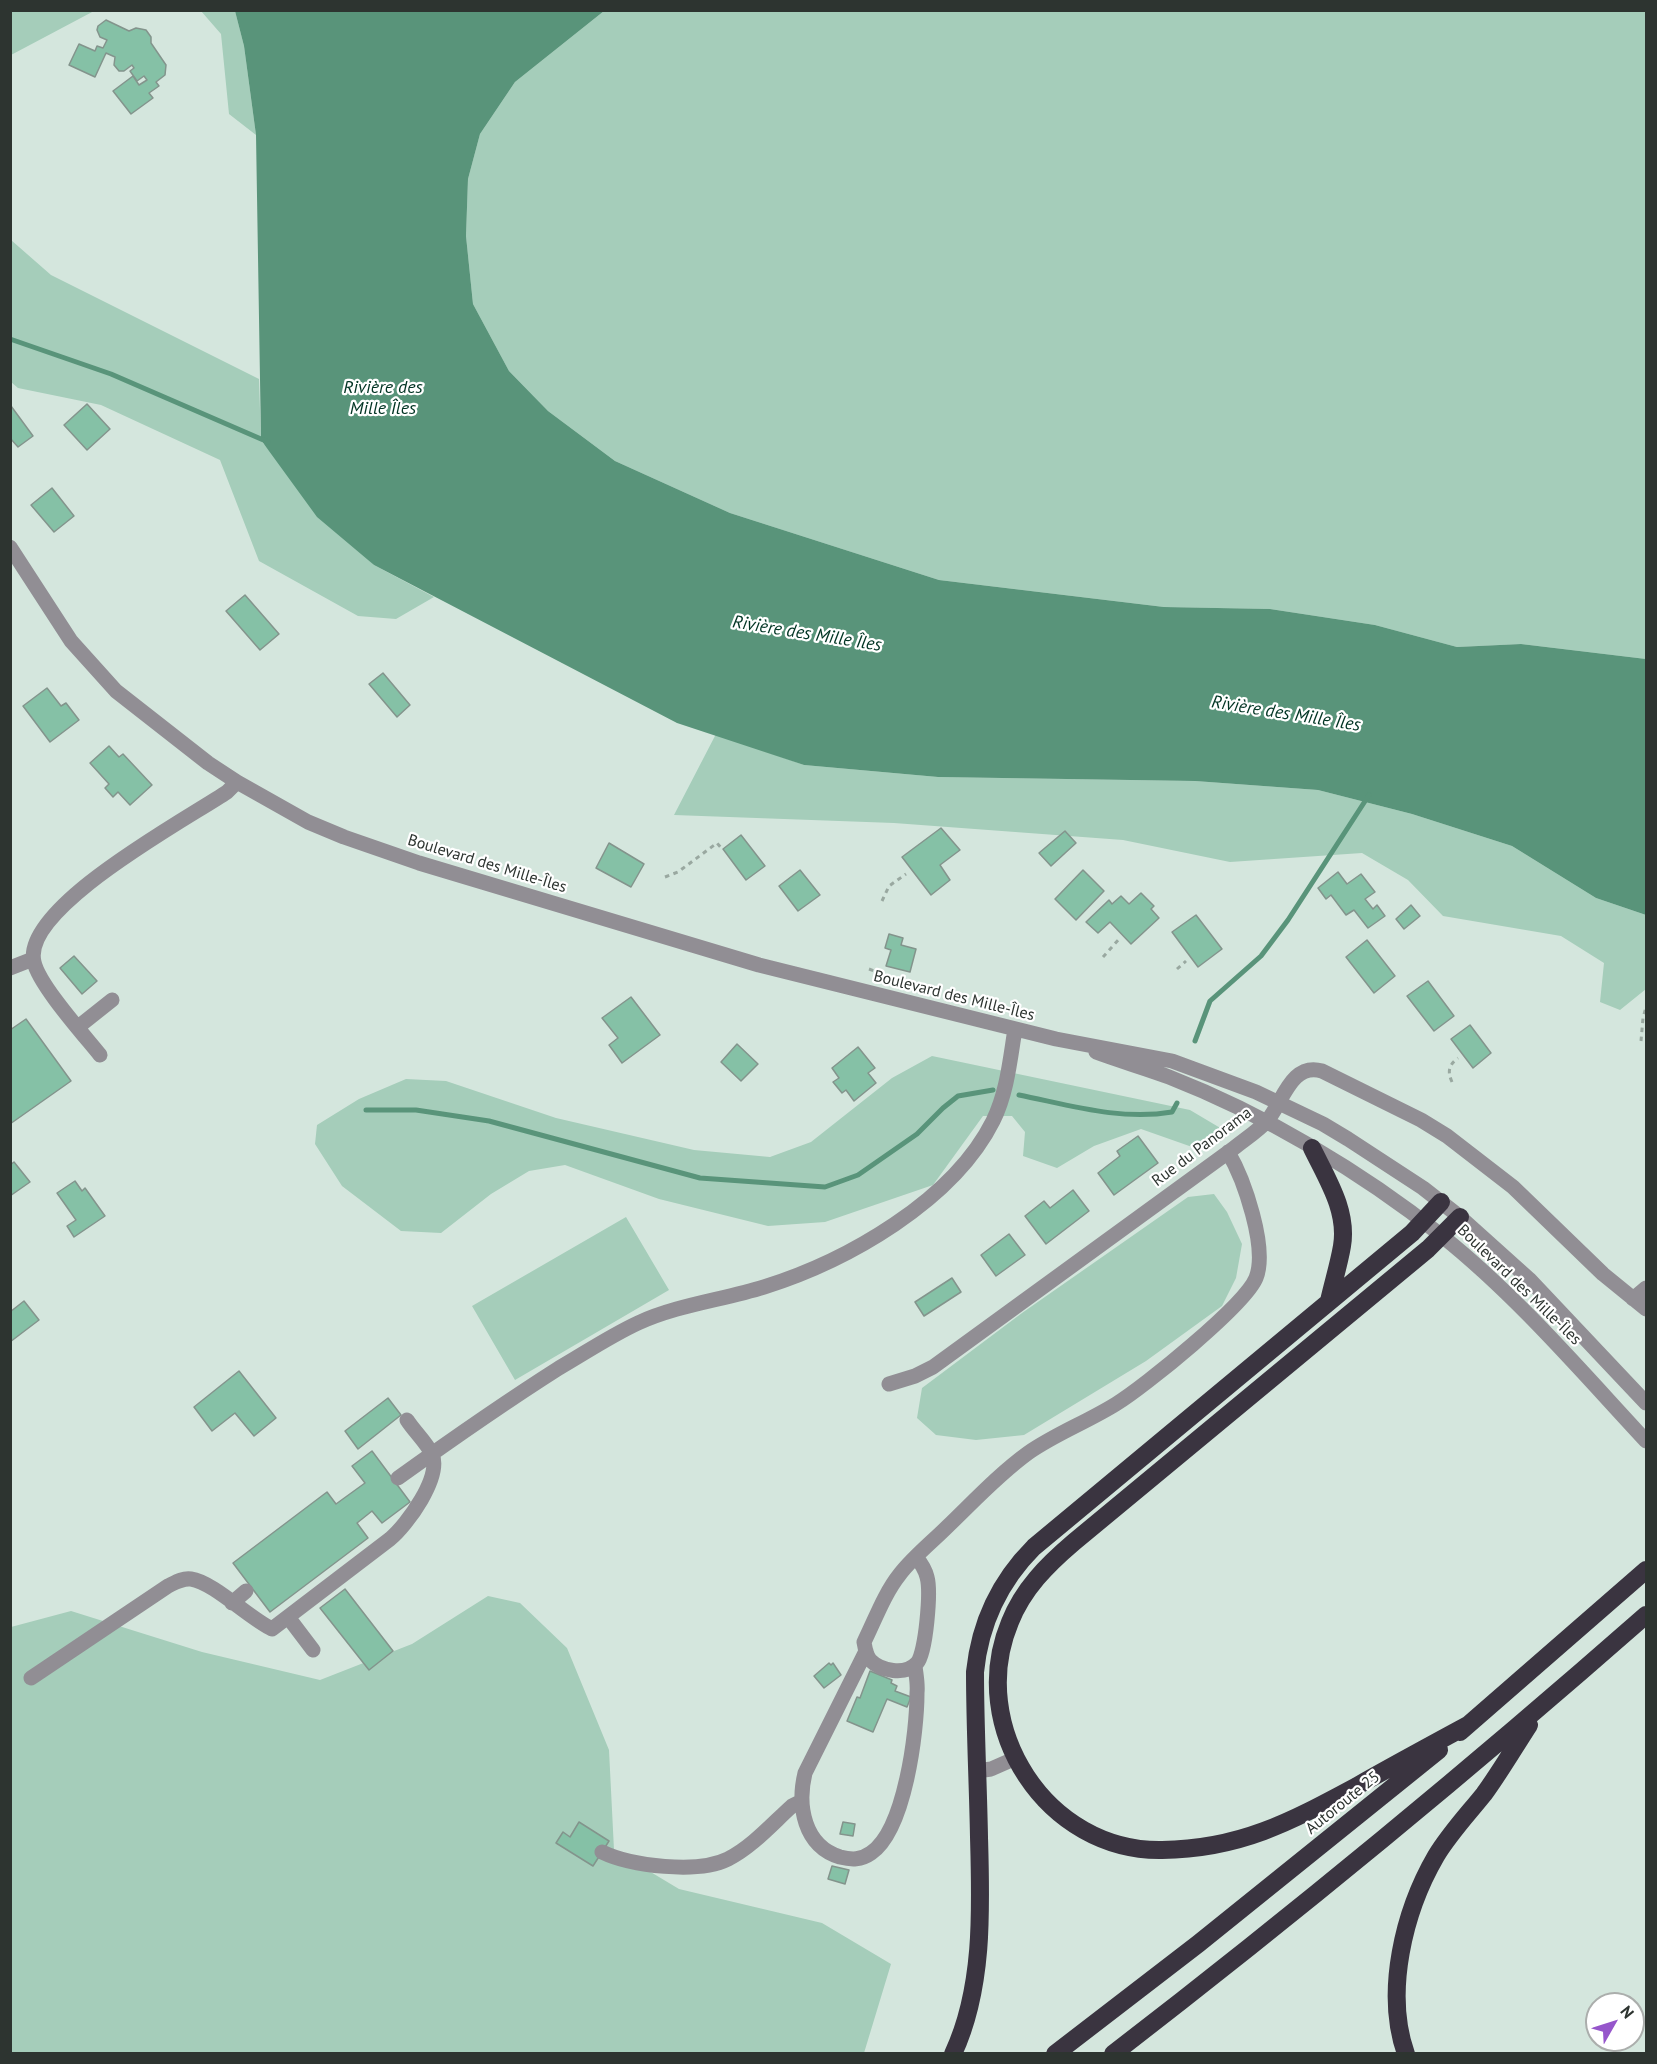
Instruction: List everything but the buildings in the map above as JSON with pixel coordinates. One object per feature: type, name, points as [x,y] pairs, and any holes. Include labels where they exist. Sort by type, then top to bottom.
[{"type":"highway","points":[[1312,1148],[1335,1197],[1342,1220],[1342,1246],[1329,1301]]},
{"type":"highway","points":[[953,2054],[968,2010],[978,1948],[980,1895],[975,1715],[977,1654],[991,1608],[1010,1575],[1025,1556],[1424,1222],[1441,1202]]},
{"type":"highway","points":[[1460,1216],[1442,1236],[1074,1542],[1041,1572],[1018,1605],[1009,1624],[999,1662],[998,1681],[1007,1738],[1022,1772],[1038,1794],[1068,1820],[1090,1833],[1116,1843],[1146,1849],[1196,1848],[1254,1836],[1299,1817],[1468,1725]]},
{"type":"highway","name":"Autoroute 25","points":[[1055,2054],[1245,1907],[1468,1725],[1647,1570]]},
{"type":"highway","points":[[1113,2054],[1272,1930],[1542,1707],[1647,1615]]},
{"type":"highway","points":[[1406,2054],[1397,2009],[1398,1973],[1404,1936],[1419,1893],[1437,1854],[1485,1793],[1542,1707]]},
{"type":"street","name":"Boulevard des Mille-Îles","points":[[12,554],[71,641],[116,691],[208,763],[237,782],[319,827],[419,863],[796,976],[1056,1039],[1129,1051],[1172,1061],[1240,1085],[1279,1102],[1348,1139],[1406,1176],[1460,1216],[1529,1279],[1647,1403]]},
{"type":"street","points":[[100,1055],[41,979],[33,959],[33,948],[43,928],[77,893],[171,826],[227,792],[237,782]]},
{"type":"street","points":[[10,968],[33,959]]},
{"type":"street","points":[[78,1027],[112,1000]]},
{"type":"street","points":[[398,1478],[531,1386],[626,1329],[667,1312],[762,1288],[804,1272],[868,1240],[922,1204],[964,1165],[980,1145],[993,1121],[1006,1084],[1015,1029]]},
{"type":"street","name":"Boulevard des Mille-Îles","points":[[1056,1039],[1169,1077],[1221,1100],[1266,1122],[1358,1176],[1442,1236],[1509,1296],[1647,1441]]},
{"type":"street","name":"Rue du Panorama","points":[[889,1384],[915,1376],[942,1360],[1228,1152],[1266,1122],[1295,1077],[1309,1069],[1316,1069],[1420,1120],[1447,1136],[1514,1187],[1603,1274],[1647,1309]]},
{"type":"street","points":[[916,1557],[927,1574],[928,1583],[922,1656],[915,1666],[895,1671],[881,1667],[870,1659],[864,1642],[899,1574],[916,1557],[991,1484],[1028,1453],[1117,1404],[1134,1391],[1227,1313],[1245,1295],[1257,1277],[1260,1252],[1256,1229],[1240,1174],[1228,1152]]},
{"type":"street","points":[[1633,1299],[1647,1288]]},
{"type":"street","points":[[32,1678],[178,1581],[192,1579],[200,1582],[261,1624],[272,1629],[400,1530],[418,1504],[433,1471],[432,1454],[406,1420]]},
{"type":"street","points":[[231,1603],[246,1591]]},
{"type":"street","points":[[288,1617],[313,1650]]},
{"type":"street","points":[[866,1651],[805,1773],[802,1788],[804,1816],[809,1830],[824,1851],[849,1860],[861,1859],[873,1852],[891,1829],[899,1806],[909,1767],[918,1692],[915,1666]]},
{"type":"street","points":[[977,1771],[991,1769],[1016,1758]]},
{"type":"street","points":[[602,1852],[612,1857],[646,1864],[696,1866],[713,1864],[742,1851],[792,1806],[802,1800]]},
{"type":"path","points":[[664,877],[678,872],[717,843],[722,849]]},
{"type":"path","points":[[882,901],[889,886],[906,874]]},
{"type":"path","points":[[1103,957],[1120,938]]},
{"type":"path","points":[[1177,969],[1186,961]]},
{"type":"path","points":[[869,969],[891,977],[892,975]]},
{"type":"path","points":[[1641,1041],[1643,1018],[1647,1007]]},
{"type":"path","points":[[1452,1082],[1448,1074],[1449,1068],[1458,1058]]},
{"type":"shaded area","points":[[11,10],[94,10],[94,11],[11,55]]},
{"type":"shaded area","points":[[201,11],[235,11],[244,46],[256,135],[229,114],[221,34]]},
{"type":"shaded area","points":[[604,11],[1646,11],[1646,659],[1521,644],[1457,647],[1375,625],[1270,609],[1164,607],[939,580],[730,513],[615,461],[548,411],[509,371],[473,304],[466,236],[468,179],[480,134],[515,82]]},
{"type":"shaded area","points":[[11,240],[51,275],[259,379],[261,441],[374,565],[434,597],[396,619],[358,616],[259,561],[220,460],[101,405],[18,388],[11,382]]},
{"type":"shaded area","points":[[716,734],[804,765],[938,777],[1195,781],[1318,790],[1412,814],[1512,846],[1596,898],[1646,915],[1646,989],[1620,1010],[1600,1002],[1604,963],[1561,936],[1443,916],[1408,880],[1362,853],[1230,862],[1123,840],[894,823],[674,815]]},
{"type":"shaded area","points":[[932,1056],[1190,1110],[1222,1129],[1215,1143],[1195,1148],[1141,1129],[1094,1146],[1057,1168],[1023,1156],[1025,1132],[1012,1116],[983,1116],[933,1185],[825,1222],[768,1226],[659,1199],[565,1165],[529,1171],[491,1194],[441,1233],[401,1231],[342,1186],[315,1144],[317,1125],[359,1099],[406,1079],[446,1081],[556,1118],[694,1150],[770,1157],[811,1142],[892,1078]]},
{"type":"shaded area","points":[[1214,1194],[1227,1212],[1242,1244],[1236,1278],[1222,1306],[1146,1361],[1024,1435],[976,1440],[936,1435],[917,1418],[922,1388],[1022,1313],[1188,1197]]},
{"type":"shaded area","points":[[626,1217],[669,1290],[515,1380],[472,1306]]},
{"type":"shaded area","points":[[488,1596],[520,1603],[567,1648],[609,1750],[614,1850],[679,1889],[822,1923],[891,1964],[864,2053],[11,2054],[11,1627],[71,1611],[202,1652],[320,1680],[412,1644]]},
{"type":"water","name":"Rivière des Mille Îles","points":[[235,11],[604,11],[515,82],[480,134],[468,179],[466,236],[473,304],[509,371],[548,411],[615,461],[730,513],[939,580],[1164,607],[1270,609],[1375,625],[1457,647],[1521,644],[1646,659],[1646,915],[1596,898],[1512,846],[1412,814],[1318,790],[1195,781],[938,777],[804,765],[677,723],[374,565],[317,517],[261,440],[256,135],[244,46]]},
{"type":"waterway","points":[[10,339],[111,374],[268,442]]},
{"type":"waterway","points":[[1195,1041],[1210,1001],[1261,956],[1288,920],[1369,795]]},
{"type":"waterway","points":[[366,1110],[416,1110],[489,1121],[700,1178],[825,1187],[858,1175],[917,1134],[958,1096],[993,1090]]},
{"type":"waterway","points":[[1019,1095],[1095,1111],[1134,1115],[1172,1112],[1177,1103]]}]
